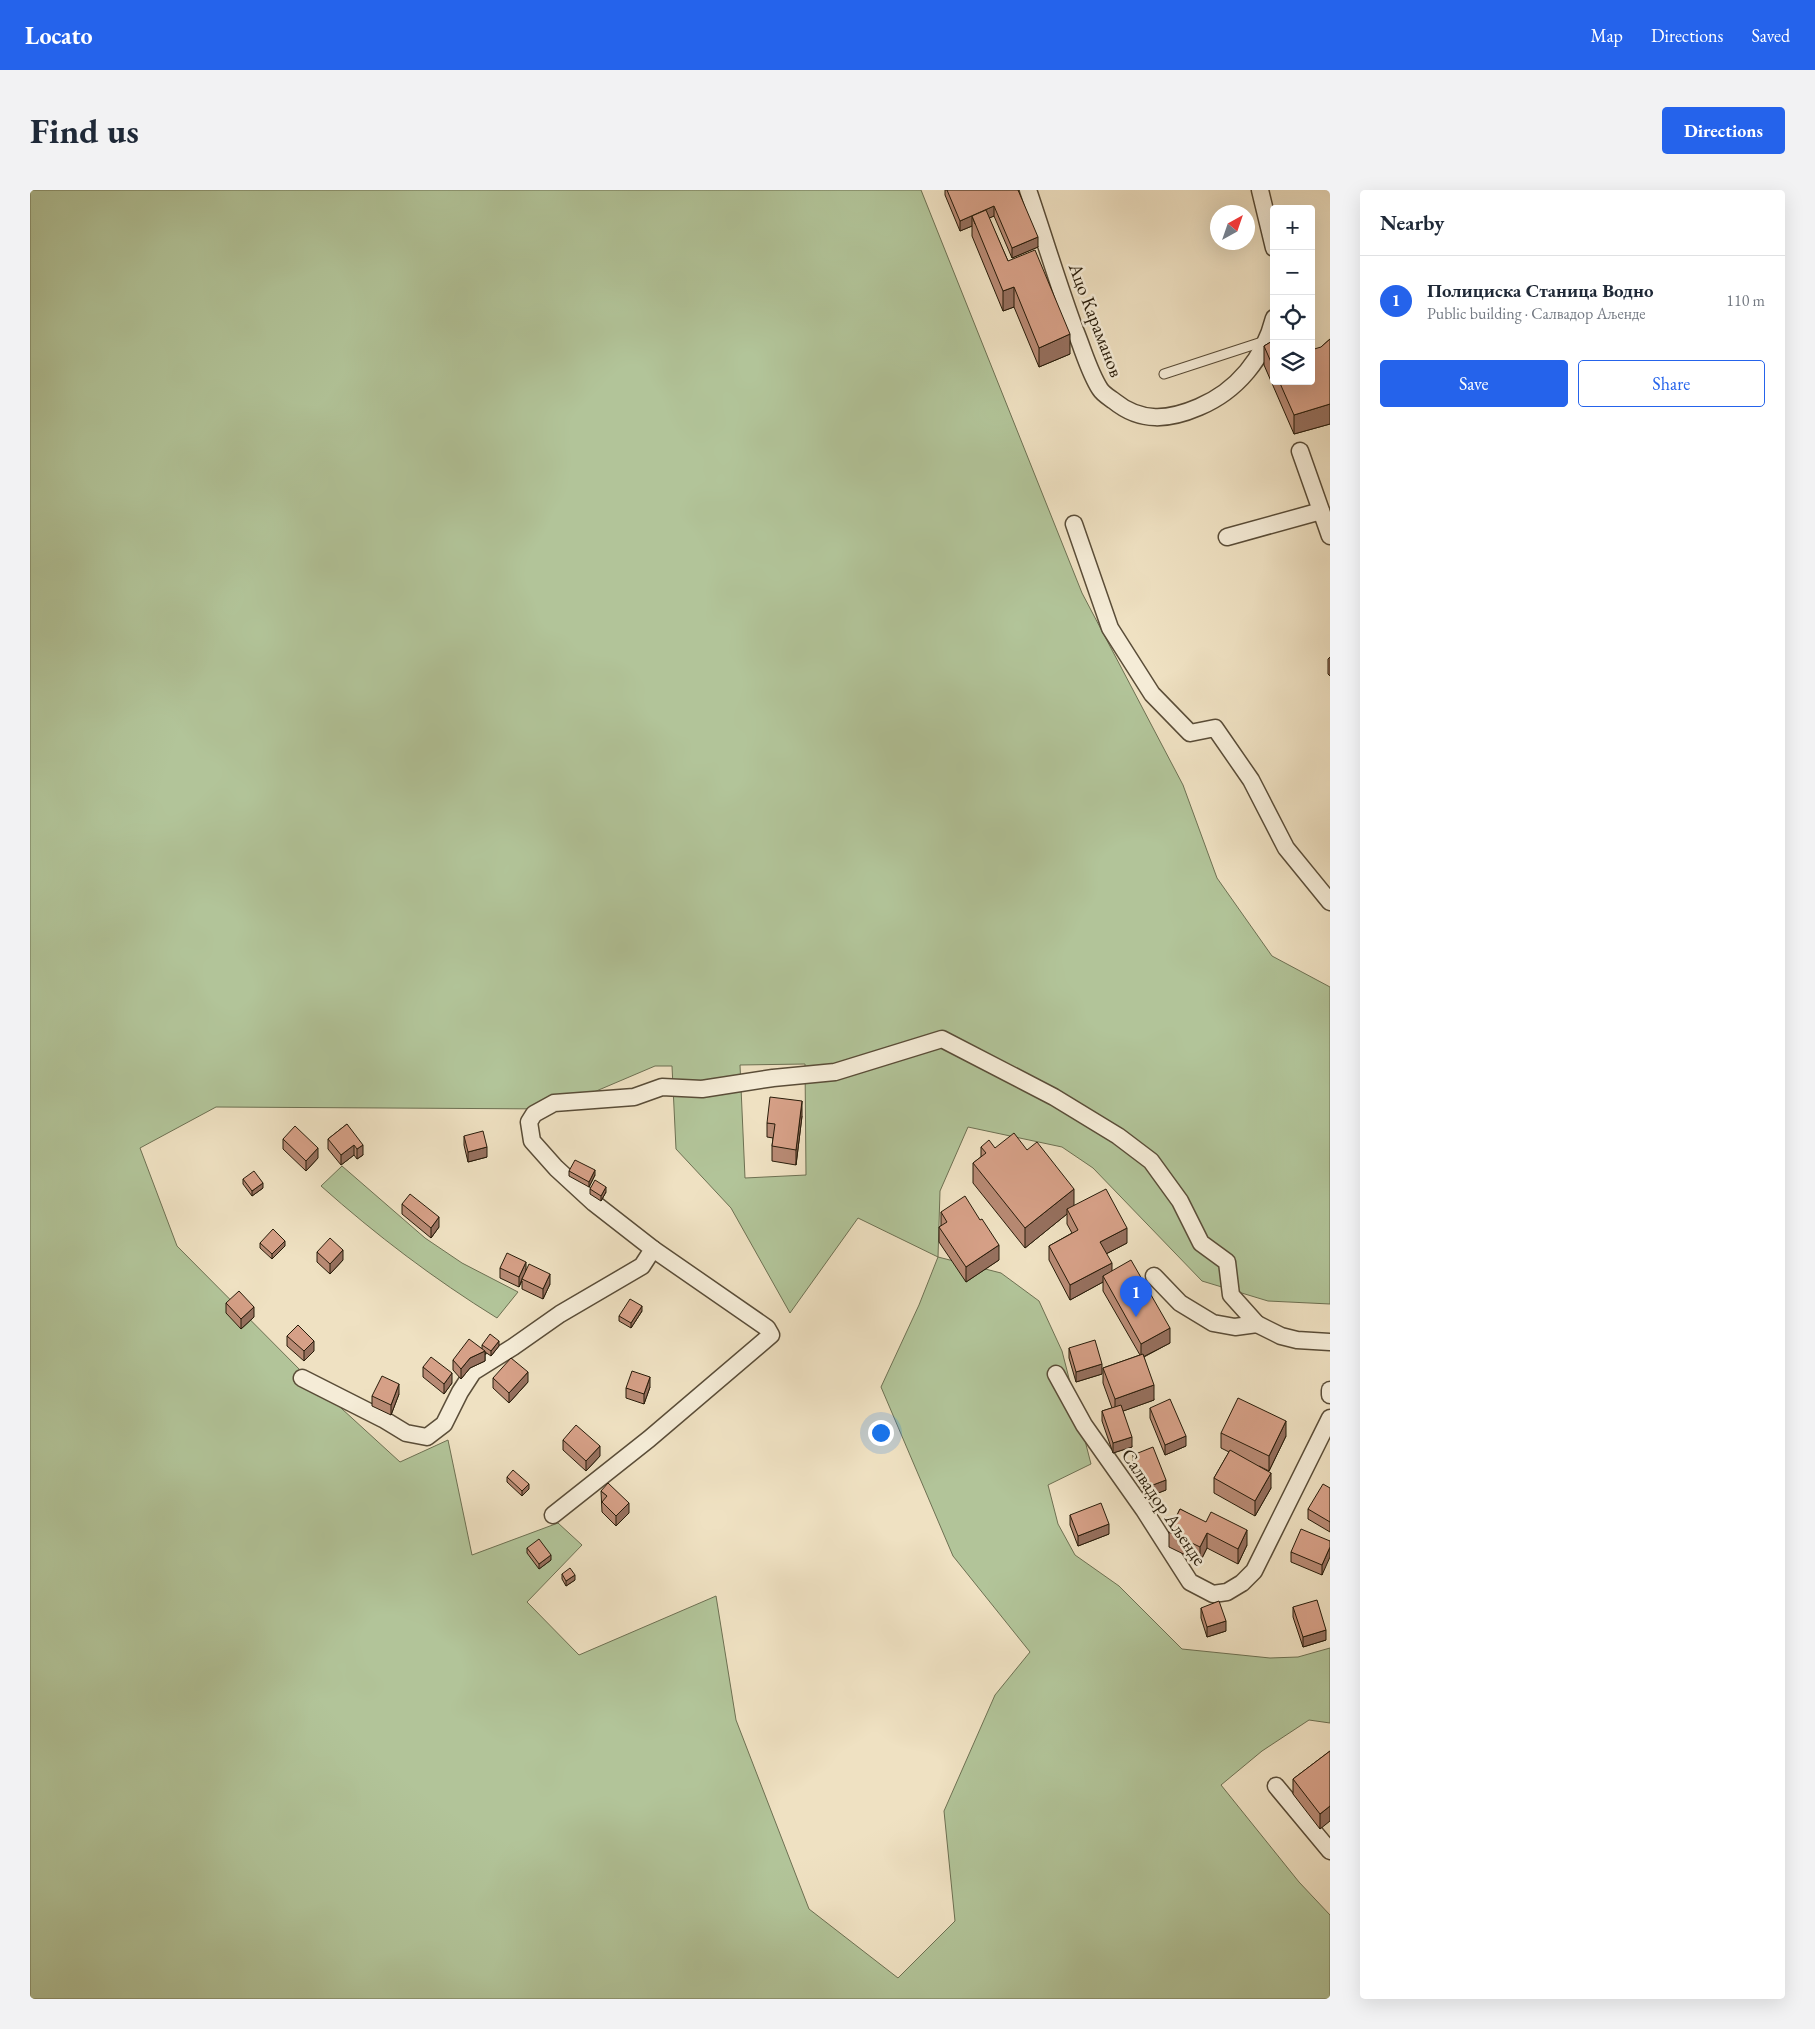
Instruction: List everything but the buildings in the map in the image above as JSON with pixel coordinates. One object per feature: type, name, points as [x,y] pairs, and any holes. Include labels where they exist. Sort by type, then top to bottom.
[{"type":"street","name":"Ацо Караманов","points":[[1028,190],[1064,299],[1100,390],[1126,411],[1153,418],[1171,417],[1208,403],[1225,394],[1249,371],[1266,341],[1270,330]]},
{"type":"street","points":[[1260,190],[1270,231]]},
{"type":"street","points":[[1300,452],[1330,536]]},
{"type":"street","points":[[1227,537],[1321,511]]},
{"type":"street","points":[[1074,524],[1110,628],[1152,694],[1190,733],[1215,728],[1251,780],[1286,848],[1330,902]]},
{"type":"street","points":[[553,1515],[649,1439],[771,1335],[767,1328],[653,1249],[594,1203],[556,1168],[532,1140],[529,1122],[534,1114],[554,1103],[634,1097],[662,1087],[702,1089],[773,1078],[835,1072],[942,1039],[1054,1097],[1118,1136],[1151,1162],[1180,1201],[1201,1243],[1227,1262],[1231,1295],[1258,1324],[1281,1336],[1297,1340],[1330,1342]]},
{"type":"street","points":[[302,1378],[376,1415],[406,1433],[427,1437],[444,1424],[460,1392],[473,1372],[560,1314],[642,1266],[653,1249]]},
{"type":"street","points":[[1154,1276],[1180,1303],[1213,1323],[1234,1327],[1258,1324]]},
{"type":"street","name":"Салвадор Аљенде","points":[[1056,1374],[1084,1425],[1144,1510],[1190,1582],[1213,1594],[1227,1592],[1242,1583],[1254,1571],[1330,1418]]},
{"type":"street","points":[[1330,1390],[1330,1395]]},
{"type":"street","points":[[1276,1786],[1330,1851]]},
{"type":"lane","points":[[1164,374],[1266,341]]},
{"type":"green space","points":[[30,190],[921,190],[1082,593],[1183,785],[1217,878],[1272,956],[1330,987],[1330,1304],[1268,1301],[1202,1281],[1093,1168],[1062,1147],[968,1127],[940,1191],[938,1257],[1001,1273],[1039,1301],[1062,1351],[1091,1464],[1048,1485],[1058,1524],[1075,1555],[1119,1586],[1182,1649],[1270,1658],[1298,1657],[1330,1648],[1330,1723],[1309,1720],[1262,1751],[1221,1785],[1299,1882],[1330,1915],[1330,1999],[30,1999]],"holes":[[[805,1064],[806,1175],[745,1178],[740,1065]],[[655,1066],[672,1066],[676,1149],[731,1208],[790,1313],[858,1218],[938,1257],[919,1305],[881,1387],[953,1556],[1030,1652],[995,1695],[944,1811],[955,1921],[898,1978],[809,1909],[736,1720],[716,1596],[579,1655],[527,1602],[582,1545],[558,1523],[472,1555],[448,1440],[400,1462],[306,1376],[177,1246],[140,1148],[216,1107],[554,1109]]]},
{"type":"green space","points":[[342,1166],[425,1238],[462,1263],[518,1292],[497,1318],[406,1256],[321,1186]]},
{"type":"place","name":"Полициска Станица Водно","points":[[1136,1317]]}]
